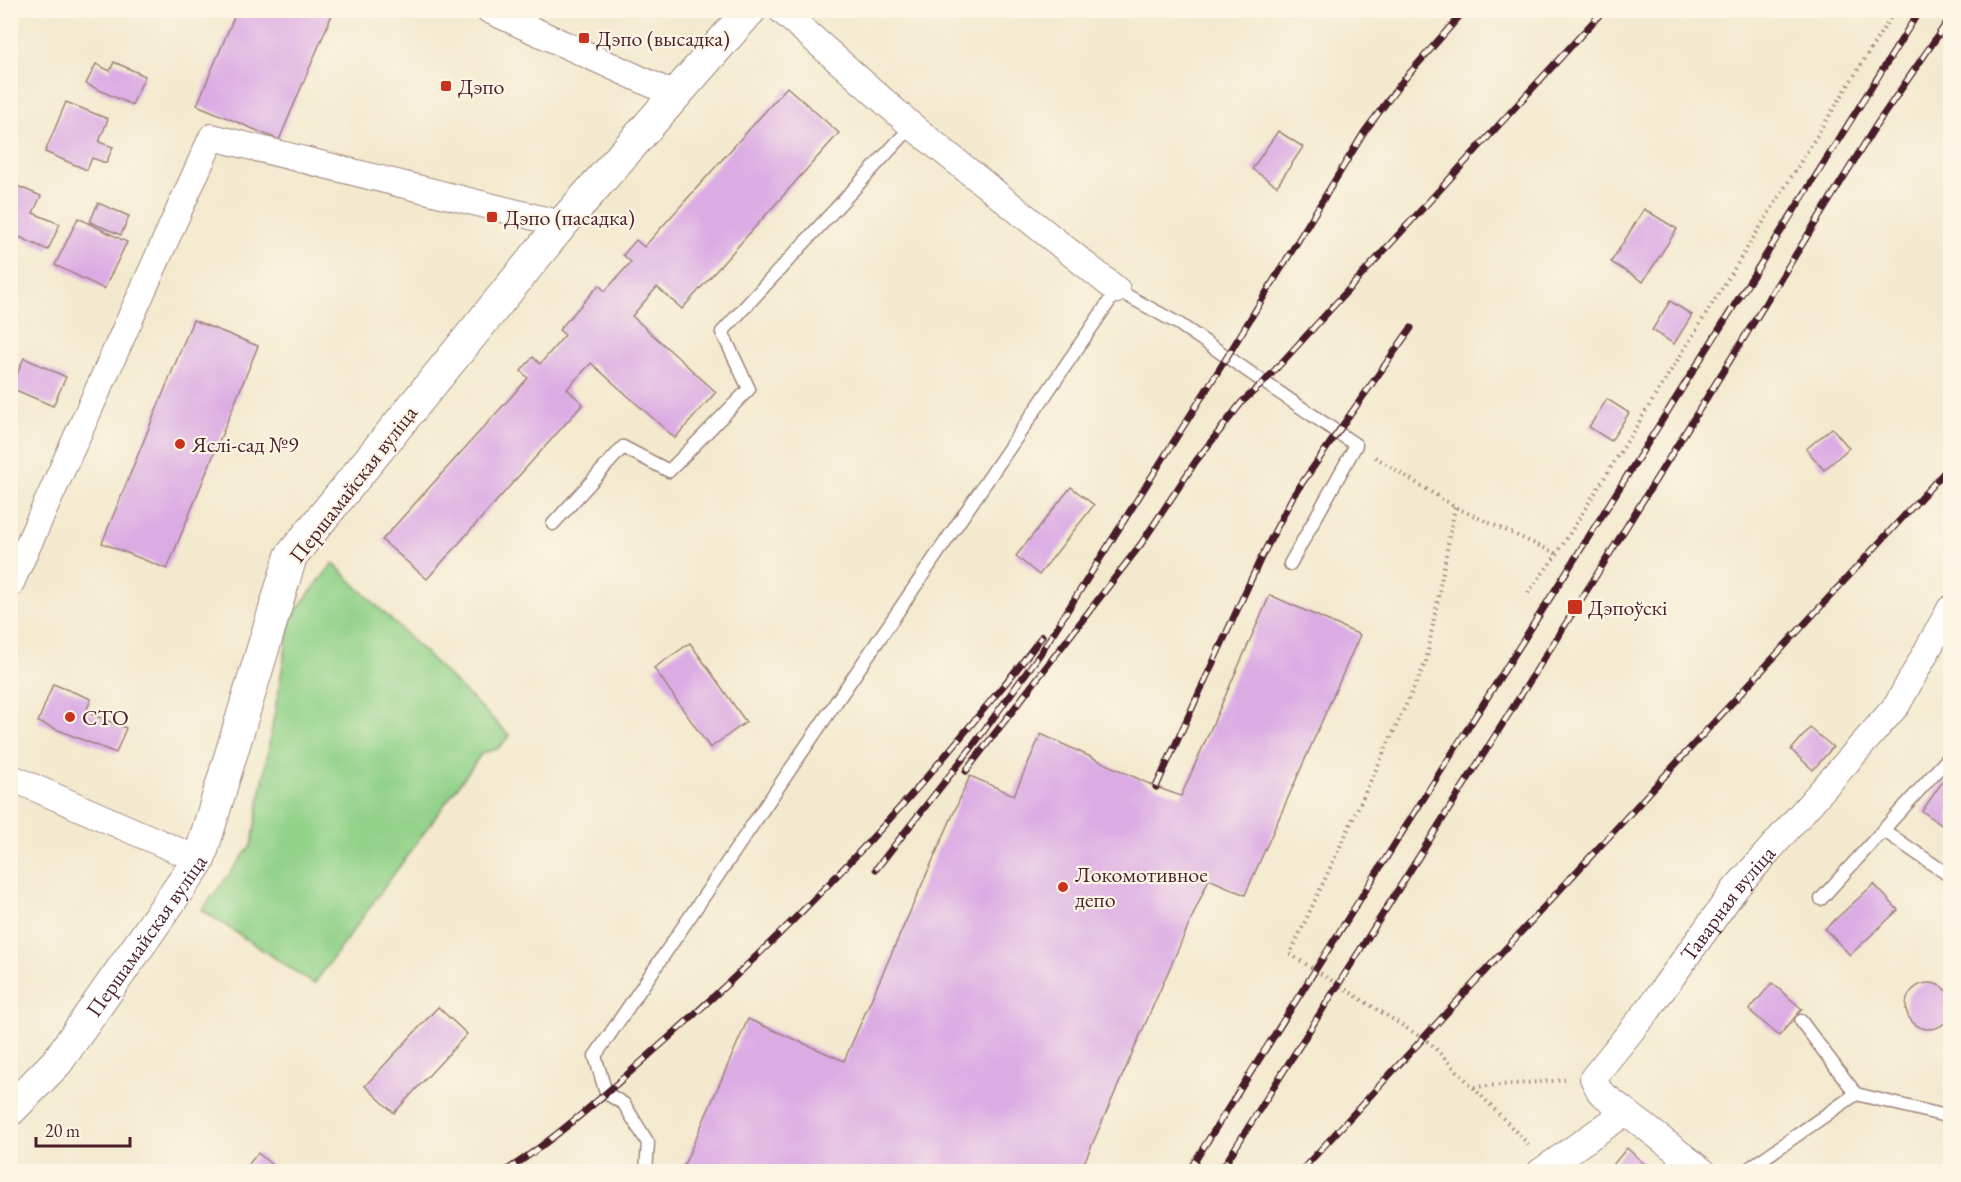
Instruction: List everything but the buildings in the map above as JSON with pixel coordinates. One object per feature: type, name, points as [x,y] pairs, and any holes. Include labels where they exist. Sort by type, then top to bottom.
[{"type":"street","points":[[489,10],[675,96]]},
{"type":"street","name":"Першамайская вуліца","points":[[10,1110],[57,1062],[199,860],[291,556],[562,224],[750,10]]},
{"type":"street","points":[[781,10],[912,126],[1117,290]]},
{"type":"street","points":[[10,585],[212,137],[562,224]]},
{"type":"street","name":"Таварная вуліца","points":[[1593,1078],[1648,1010],[1735,889],[1897,705],[1950,609]]},
{"type":"street","points":[[10,777],[199,860]]},
{"type":"street","points":[[1593,1078],[1599,1092],[1704,1172]]},
{"type":"street","points":[[1545,1168],[1626,1112]]},
{"type":"lane","points":[[553,524],[622,447],[669,471],[749,389],[722,332],[912,126]]},
{"type":"lane","points":[[646,1172],[648,1143],[624,1104],[606,1093],[595,1056],[1117,290],[1179,324],[1356,445],[1290,564]]},
{"type":"lane","points":[[1821,899],[1950,756]]},
{"type":"lane","points":[[1883,830],[1950,876]]},
{"type":"lane","points":[[1801,1021],[1856,1094],[1950,1117]]},
{"type":"lane","points":[[1744,1172],[1856,1094]]},
{"type":"path","points":[[1528,593],[1557,554],[1895,10]]},
{"type":"path","points":[[1356,445],[1455,507],[1557,554]]},
{"type":"path","points":[[1455,507],[1426,662],[1290,954],[1430,1043],[1473,1087],[1545,1168]]},
{"type":"path","points":[[1473,1087],[1593,1078]]},
{"type":"green space","points":[[333,563],[510,736],[497,749],[482,753],[314,984],[202,910],[252,844],[291,617]]},
{"type":"railway","points":[[876,869],[972,747],[1040,654],[1227,357],[1365,131],[1401,83],[1465,10]]},
{"type":"railway","points":[[966,771],[1141,544],[1196,461],[1242,402],[1264,382],[1604,10]]},
{"type":"railway","points":[[1188,1172],[1920,10]]},
{"type":"railway","points":[[1220,1172],[1594,579],[1875,127],[1950,18]]},
{"type":"railway","points":[[1156,787],[1260,560],[1293,496],[1411,328]]},
{"type":"railway","points":[[1300,1172],[1950,466]]},
{"type":"railway","points":[[504,1172],[547,1142],[607,1092],[707,1003],[787,926],[902,806],[1009,679],[1042,636]]},
{"type":"place","name":"Дэпо (высадка)","points":[[584,38]]},
{"type":"place","name":"Дэпо","points":[[446,86]]},
{"type":"place","name":"Дэпо (пасадка)","points":[[492,217]]},
{"type":"place","name":"Яслі-сад №9","points":[[180,444]]},
{"type":"place","name":"Дэпоўскі","points":[[1575,607]]},
{"type":"place","name":"СТО","points":[[70,717]]},
{"type":"place","name":"Локомотивное депо","points":[[1063,887]]}]
